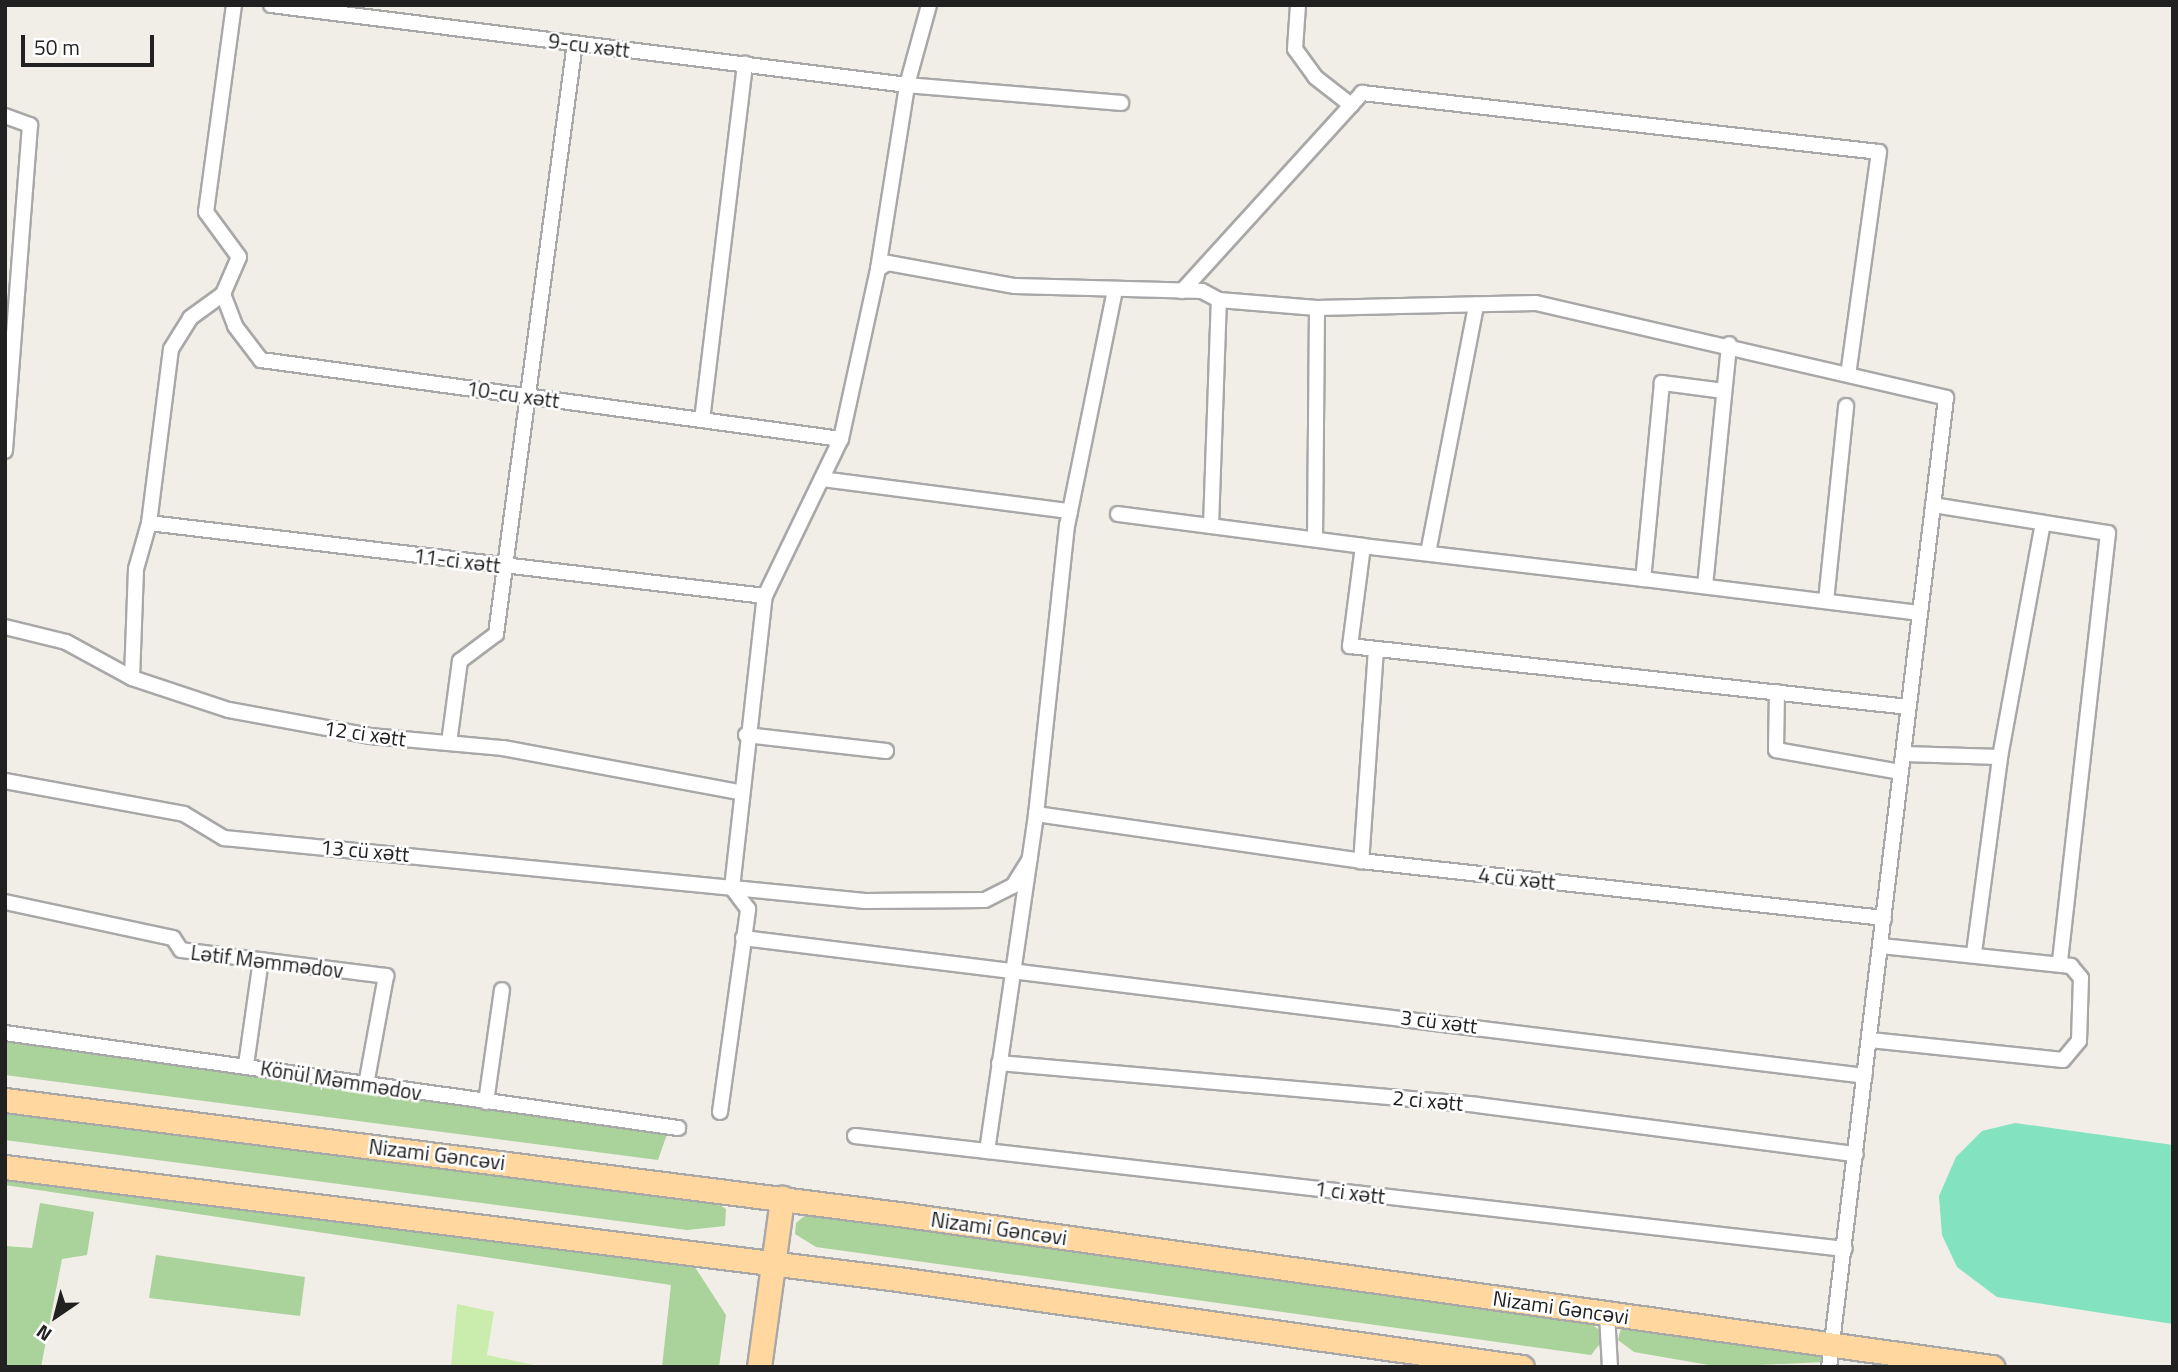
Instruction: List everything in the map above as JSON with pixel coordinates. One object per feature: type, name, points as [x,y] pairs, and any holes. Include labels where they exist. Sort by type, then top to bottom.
[{"type":"main road","name":"Nizami Gəncəvi","points":[[5,1100],[782,1198],[1607,1314],[1831,1356],[1992,1367]]},
{"type":"main road","points":[[5,1167],[773,1266],[1522,1367]]},
{"type":"main road","points":[[759,1367],[782,1198]]},
{"type":"street","points":[[131,678],[136,569],[149,523],[171,349],[190,318],[223,294],[239,257],[231,239],[206,212],[234,5]]},
{"type":"street","name":"9-cu xətt","points":[[271,5],[907,85],[1121,103]]},
{"type":"street","points":[[720,1112],[748,909],[733,888],[738,792],[765,596],[841,439],[878,269],[907,85],[929,5]]},
{"type":"street","points":[[1298,5],[1295,49],[1315,77],[1351,105]]},
{"type":"street","points":[[449,743],[454,680],[460,661],[496,634],[504,565],[532,396],[575,43]]},
{"type":"street","points":[[702,420],[745,64]]},
{"type":"street","points":[[1182,291],[1362,93],[1879,152],[1848,374]]},
{"type":"street","points":[[5,116],[30,125],[5,451]]},
{"type":"street","points":[[878,269],[888,263],[1014,286],[1202,291],[1219,300],[1317,308],[1536,303],[1729,344],[1946,398],[1831,1356]]},
{"type":"street","points":[[987,1151],[1037,814],[1070,511],[1115,290]]},
{"type":"street","name":"10-cu xətt","points":[[223,294],[234,326],[261,360],[841,439]]},
{"type":"street","points":[[1211,526],[1219,300]]},
{"type":"street","points":[[1428,553],[1476,305]]},
{"type":"street","points":[[1315,540],[1317,308]]},
{"type":"street","points":[[1705,586],[1729,344]]},
{"type":"street","points":[[1643,579],[1662,383],[1724,391]]},
{"type":"street","points":[[1826,601],[1846,406]]},
{"type":"street","points":[[822,479],[1070,511]]},
{"type":"street","points":[[1933,505],[2108,533],[2060,964]]},
{"type":"street","points":[[1118,514],[1920,612]]},
{"type":"street","name":"11-ci xətt","points":[[149,523],[765,596]]},
{"type":"street","points":[[1974,954],[2000,757],[2043,523]]},
{"type":"street","points":[[1363,546],[1350,646],[1909,707]]},
{"type":"street","name":"12 ci xətt","points":[[5,627],[66,642],[131,678],[229,709],[738,792]]},
{"type":"street","points":[[1361,861],[1376,649]]},
{"type":"street","points":[[1777,692],[1776,750],[1901,772]]},
{"type":"street","points":[[746,735],[886,751]]},
{"type":"street","points":[[1903,754],[2000,757]]},
{"type":"street","name":"13 cü xətt","points":[[5,781],[184,814],[224,838],[865,901],[985,900],[1013,886],[1029,860]]},
{"type":"street","name":"4 cü xətt","points":[[1037,814],[1361,861],[1884,918]]},
{"type":"street","name":"Lətif Məmmədov","points":[[5,902],[173,938],[181,950],[386,976],[366,1085]]},
{"type":"street","name":"3 cü xətt","points":[[743,938],[1014,967],[1865,1076]]},
{"type":"street","points":[[1870,1040],[2063,1060],[2079,1041],[2081,978],[2060,964],[1881,946]]},
{"type":"street","points":[[246,1065],[261,960]]},
{"type":"street","points":[[486,1102],[502,990]]},
{"type":"street","name":"Könül Məmmədov","points":[[5,1033],[678,1128]]},
{"type":"street","name":"2 ci xətt","points":[[999,1063],[1477,1104],[1856,1154]]},
{"type":"street","name":"1 ci xətt","points":[[855,1136],[1845,1249]]},
{"type":"street","points":[[1607,1314],[1610,1367]]},
{"type":"green space","points":[[5,1041],[667,1134],[658,1160],[5,1075]]},
{"type":"green space","points":[[5,1106],[708,1198],[726,1209],[725,1226],[687,1230],[5,1140]]},
{"type":"green space","points":[[2015,1123],[2173,1145],[2173,1324],[1997,1297],[1957,1267],[1942,1235],[1939,1196],[1956,1157],[1982,1131]]},
{"type":"green space","points":[[5,1175],[691,1261],[726,1315],[719,1367],[662,1367],[671,1285],[5,1185]]},
{"type":"green space","points":[[40,1203],[94,1212],[87,1255],[62,1259],[41,1367],[5,1367],[5,1246],[32,1248]]},
{"type":"green space","points":[[809,1212],[1585,1320],[1601,1331],[1602,1341],[1591,1355],[816,1247],[795,1234],[796,1223]]},
{"type":"green space","points":[[156,1255],[305,1277],[300,1316],[149,1298]]},
{"type":"green space","points":[[457,1304],[494,1312],[487,1355],[543,1367],[451,1367]]},
{"type":"green space","points":[[1622,1324],[1817,1351],[1824,1362],[1720,1367],[1634,1352],[1618,1340]]}]
